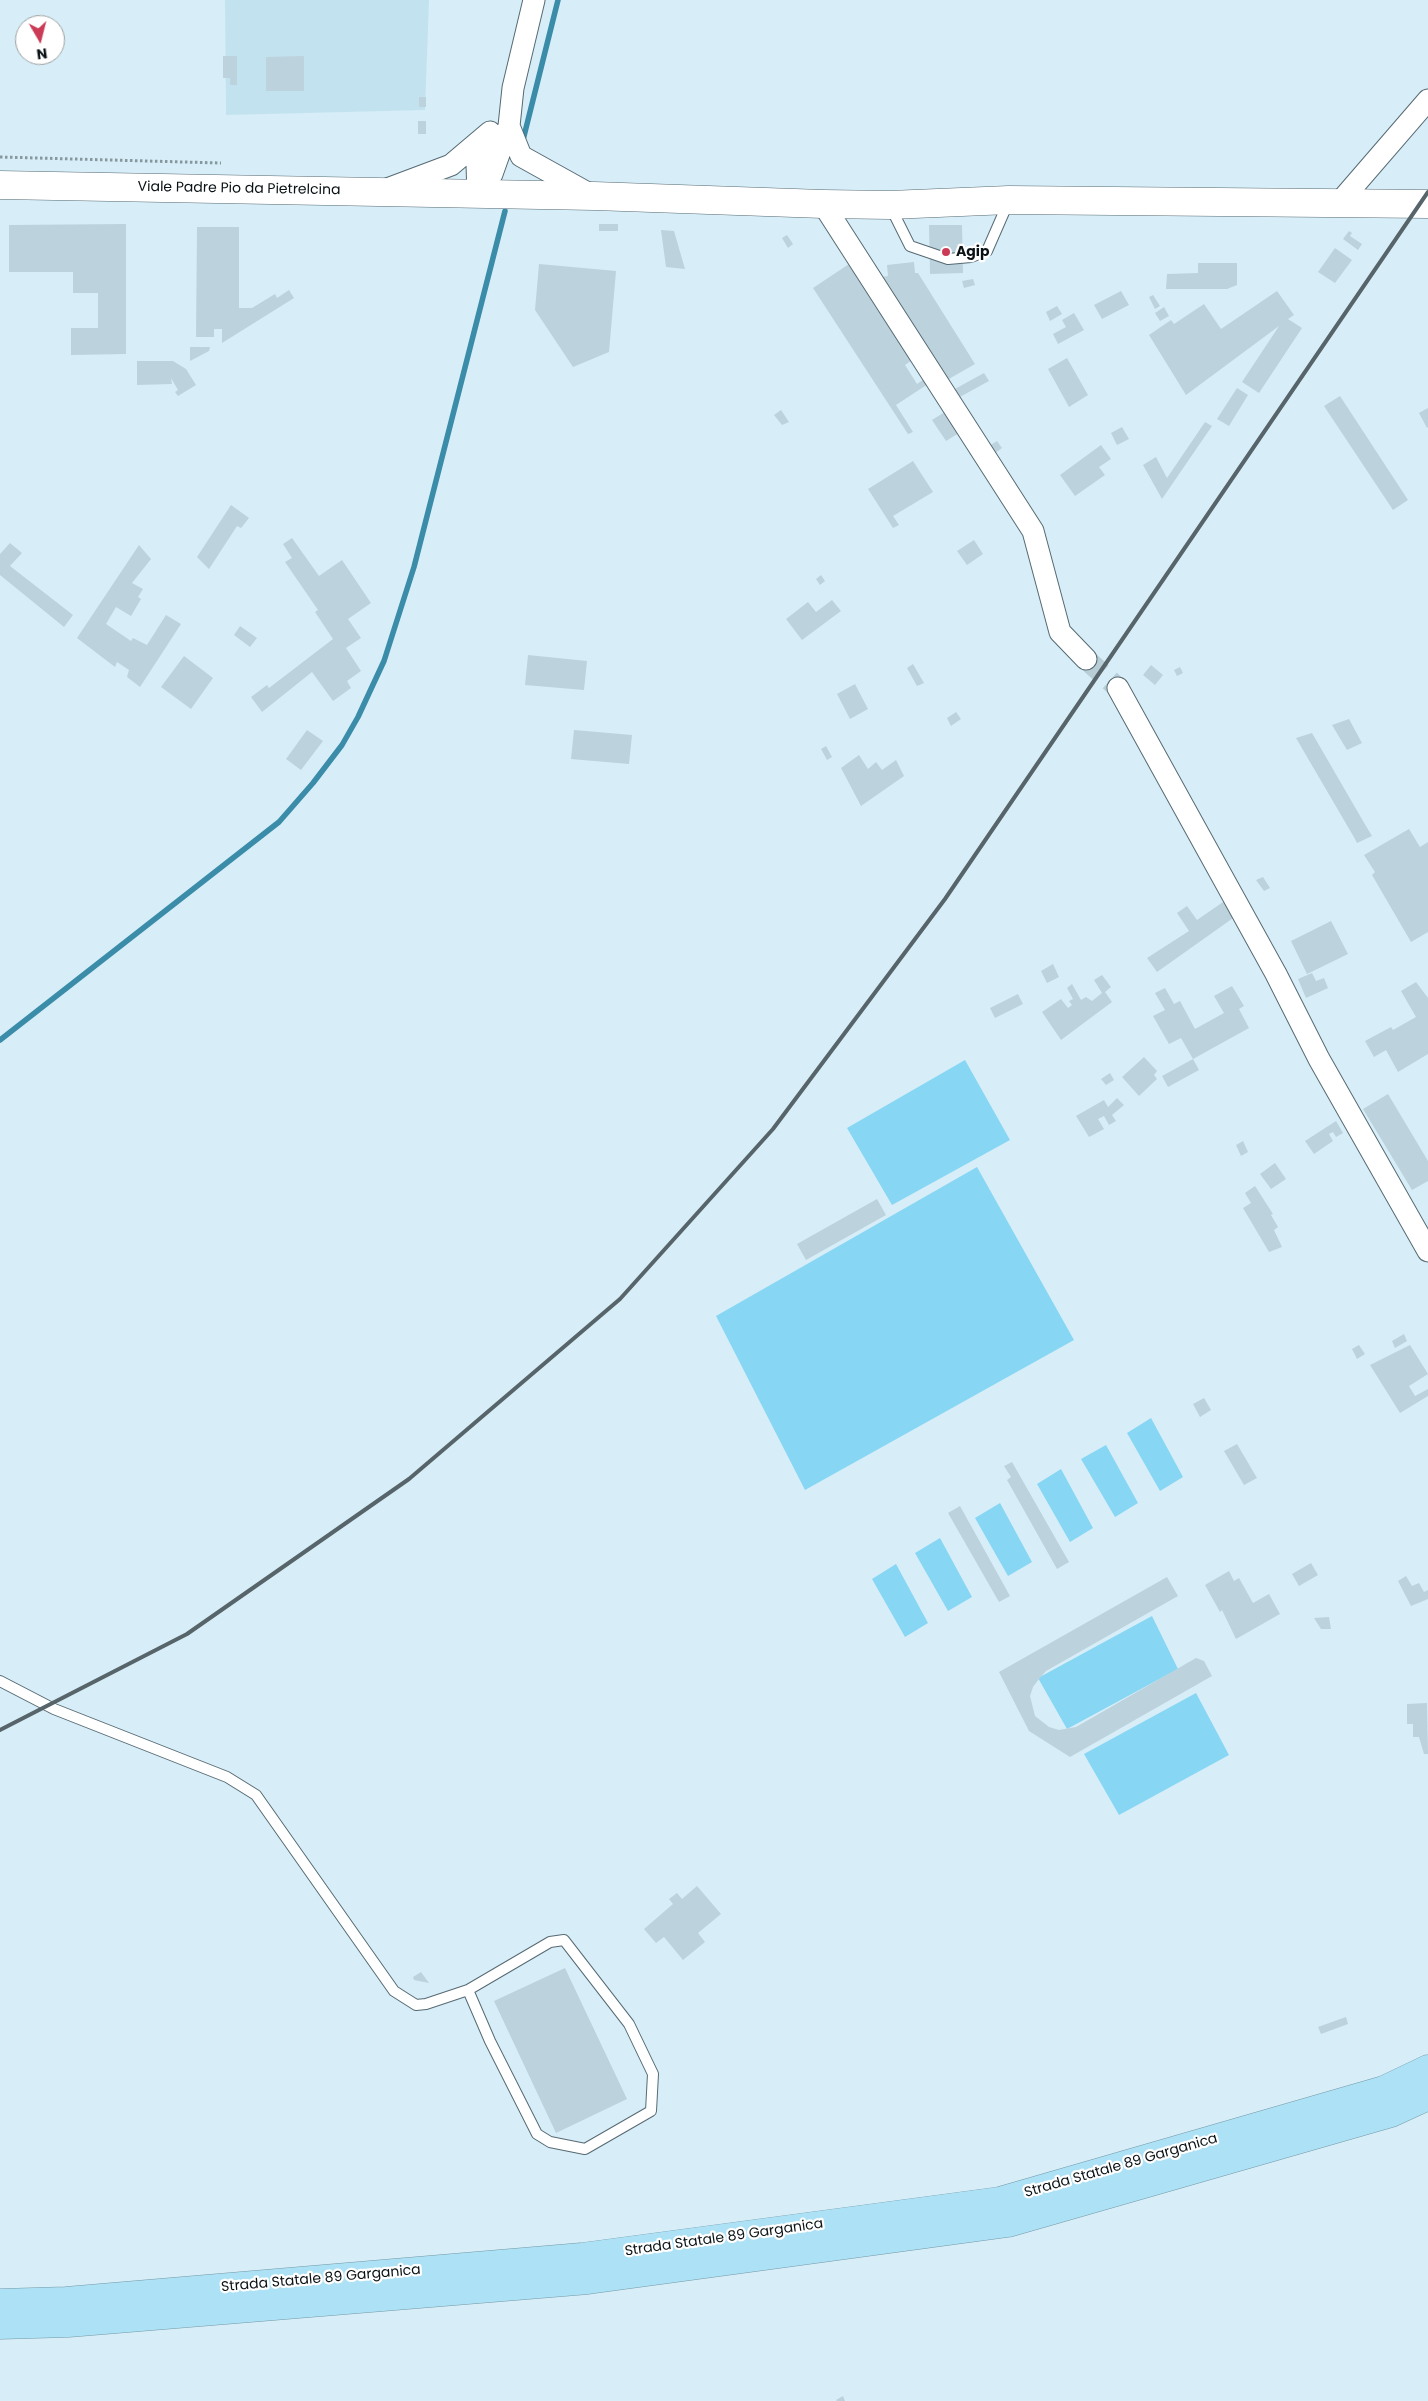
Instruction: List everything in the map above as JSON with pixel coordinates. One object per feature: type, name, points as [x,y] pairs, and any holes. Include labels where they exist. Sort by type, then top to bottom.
[{"type":"highway","name":"Strada Statale 89 Garganica","points":[[0,2303],[66,2301],[582,2257],[1000,2201],[1384,2090],[1428,2070]]},
{"type":"highway","name":"Strada Statale 89 Garganica","points":[[0,2325],[68,2323],[588,2280],[1008,2223],[1391,2113],[1428,2096]]},
{"type":"main road","name":"Viale Padre Pio da Pietrelcina","points":[[2,185],[381,191],[890,205],[1009,200],[1428,204]]},
{"type":"street","points":[[478,194],[492,174],[499,129],[513,88],[534,0]]},
{"type":"street","points":[[1339,203],[1428,100]]},
{"type":"street","points":[[381,191],[451,165],[499,129]]},
{"type":"street","points":[[499,129],[521,156],[594,196]]},
{"type":"street","points":[[823,204],[1032,532],[1060,632],[1086,660]]},
{"type":"street","points":[[1118,688],[1276,974],[1319,1059],[1428,1251]]},
{"type":"lane","points":[[890,205],[910,246],[948,258],[971,257],[987,251],[1009,200]]},
{"type":"lane","points":[[0,1681],[54,1709],[227,1777],[256,1794],[394,1992],[416,2005],[426,2004],[468,1990],[550,1942],[564,1940],[630,2024],[653,2074],[651,2111],[585,2149],[550,2142],[537,2134],[490,2041],[468,1990]]},
{"type":"path","points":[[0,157],[222,163]]},
{"type":"shaded area","points":[[225,0],[429,0],[425,110],[226,115]]},
{"type":"shaded area","points":[[965,1060],[1010,1140],[892,1205],[847,1128]]},
{"type":"shaded area","points":[[977,1167],[1074,1340],[805,1490],[716,1316]]},
{"type":"shaded area","points":[[1151,1418],[1183,1477],[1160,1491],[1127,1433]]},
{"type":"shaded area","points":[[1106,1445],[1138,1503],[1115,1517],[1081,1459]]},
{"type":"shaded area","points":[[1061,1469],[1093,1528],[1070,1542],[1037,1484]]},
{"type":"shaded area","points":[[1000,1503],[1032,1562],[1008,1576],[975,1518]]},
{"type":"shaded area","points":[[940,1538],[972,1597],[948,1611],[915,1553]]},
{"type":"shaded area","points":[[896,1564],[928,1623],[905,1637],[872,1579]]},
{"type":"shaded area","points":[[1152,1616],[1178,1669],[1067,1729],[1038,1678]]},
{"type":"shaded area","points":[[1196,1693],[1229,1755],[1119,1815],[1084,1754]]},
{"type":"building","points":[[223,56],[237,56],[237,85],[230,85],[230,78],[223,78]]},
{"type":"building","points":[[304,56],[304,91],[266,91],[266,57]]},
{"type":"building","points":[[419,97],[426,97],[426,107],[419,107]]},
{"type":"building","points":[[418,121],[426,121],[426,134],[418,134]]},
{"type":"building","points":[[126,224],[126,354],[71,355],[71,328],[98,328],[98,293],[73,293],[73,272],[9,272],[9,225]]},
{"type":"building","points":[[599,224],[618,224],[618,231],[599,231]]},
{"type":"building","points":[[929,225],[962,225],[963,273],[930,274]]},
{"type":"building","points":[[197,227],[239,227],[239,308],[252,308],[275,294],[277,298],[289,290],[294,298],[222,343],[222,329],[214,329],[214,337],[196,337]]},
{"type":"building","points":[[661,230],[674,231],[685,269],[666,267]]},
{"type":"building","points":[[1349,231],[1352,233],[1350,236],[1362,244],[1358,250],[1343,239]]},
{"type":"building","points":[[787,235],[793,244],[788,248],[782,238]]},
{"type":"building","points":[[1335,248],[1352,260],[1335,283],[1318,272]]},
{"type":"building","points":[[852,262],[915,358],[905,365],[917,384],[927,377],[931,382],[896,405],[913,432],[908,434],[813,288]]},
{"type":"building","points":[[914,262],[915,273],[918,273],[975,364],[947,380],[881,277],[888,276],[887,265]]},
{"type":"building","points":[[1198,263],[1237,263],[1237,285],[1227,289],[1166,289],[1167,274],[1198,273]]},
{"type":"building","points":[[539,264],[616,271],[609,352],[573,367],[535,310]]},
{"type":"building","points":[[973,279],[975,285],[964,288],[962,281]]},
{"type":"building","points":[[1121,291],[1129,305],[1102,319],[1094,305]]},
{"type":"building","points":[[1277,291],[1294,315],[1288,319],[1302,328],[1259,393],[1242,382],[1279,326],[1186,395],[1149,335],[1171,320],[1174,324],[1204,304],[1221,329]]},
{"type":"building","points":[[1153,295],[1160,306],[1155,309],[1149,297]]},
{"type":"building","points":[[1057,306],[1062,314],[1050,321],[1046,312]]},
{"type":"building","points":[[1164,307],[1169,316],[1160,321],[1155,313]]},
{"type":"building","points":[[1074,313],[1084,330],[1058,344],[1053,334],[1066,327],[1062,320]]},
{"type":"building","points":[[190,347],[210,347],[209,351],[190,361]]},
{"type":"building","points":[[1067,358],[1088,395],[1069,407],[1048,369]]},
{"type":"building","points":[[137,361],[173,361],[186,369],[196,385],[178,396],[175,392],[178,390],[171,378],[172,384],[137,385]]},
{"type":"building","points":[[984,373],[989,381],[958,398],[953,390]]},
{"type":"building","points":[[1237,388],[1248,395],[1229,426],[1217,419]]},
{"type":"building","points":[[1340,396],[1408,500],[1393,510],[1324,406]]},
{"type":"building","points":[[1428,408],[1428,427],[1427,428],[1419,413]]},
{"type":"building","points":[[781,410],[789,422],[782,425],[774,415]]},
{"type":"building","points":[[948,410],[962,431],[946,441],[932,420]]},
{"type":"building","points":[[1205,422],[1212,426],[1162,499],[1143,465],[1156,457],[1167,478]]},
{"type":"building","points":[[1122,427],[1129,439],[1117,445],[1111,433]]},
{"type":"building","points":[[997,441],[1002,448],[994,454],[989,446]]},
{"type":"building","points":[[1101,445],[1111,459],[1099,467],[1105,475],[1075,496],[1060,475]]},
{"type":"building","points":[[913,461],[933,492],[893,516],[899,525],[893,528],[868,489]]},
{"type":"building","points":[[231,505],[249,518],[241,528],[237,526],[209,569],[197,557]]},
{"type":"building","points":[[292,538],[319,576],[342,560],[371,603],[348,619],[361,638],[346,648],[361,671],[347,681],[351,688],[333,701],[312,672],[262,712],[251,697],[267,685],[269,688],[333,639],[315,612],[318,610],[285,562],[292,558],[283,544]]},
{"type":"building","points":[[974,540],[983,554],[967,565],[957,551]]},
{"type":"building","points":[[10,543],[22,553],[10,566],[73,615],[64,627],[0,575],[0,554]]},
{"type":"building","points":[[139,545],[151,559],[132,583],[143,589],[138,597],[141,599],[131,616],[116,607],[106,624],[131,641],[133,638],[147,645],[166,615],[181,624],[140,687],[127,677],[129,670],[117,662],[115,667],[77,638]]},
{"type":"building","points":[[821,575],[825,581],[820,585],[816,579]]},
{"type":"building","points":[[832,600],[841,611],[802,640],[786,619],[808,602],[816,612]]},
{"type":"building","points":[[240,626],[257,638],[250,647],[234,635]]},
{"type":"building","points":[[528,655],[587,661],[584,690],[525,685]]},
{"type":"building","points":[[184,656],[213,678],[191,709],[161,687]]},
{"type":"building","points":[[913,664],[924,683],[917,686],[907,668]]},
{"type":"building","points":[[1151,665],[1163,675],[1155,685],[1143,675]]},
{"type":"building","points":[[1180,667],[1183,673],[1177,676],[1174,670]]},
{"type":"building","points":[[855,684],[868,709],[850,719],[837,694]]},
{"type":"building","points":[[956,712],[961,719],[951,726],[947,718]]},
{"type":"building","points":[[1349,719],[1362,743],[1347,750],[1332,725]]},
{"type":"building","points":[[307,730],[323,741],[301,770],[286,759]]},
{"type":"building","points":[[574,730],[632,735],[629,764],[571,759]]},
{"type":"building","points":[[1312,733],[1372,836],[1357,843],[1296,738]]},
{"type":"building","points":[[826,746],[832,757],[827,760],[821,749]]},
{"type":"building","points":[[859,755],[868,769],[876,762],[882,770],[896,760],[904,776],[861,806],[841,768]]},
{"type":"building","points":[[1409,829],[1420,847],[1428,842],[1428,932],[1411,942],[1372,875],[1375,872],[1364,855]]},
{"type":"building","points":[[1263,877],[1270,888],[1264,891],[1256,880]]},
{"type":"building","points":[[1226,900],[1236,916],[1157,972],[1147,958],[1189,931],[1177,913],[1187,906],[1197,920]]},
{"type":"building","points":[[1331,921],[1348,954],[1307,974],[1291,941]]},
{"type":"building","points":[[1053,964],[1059,977],[1047,983],[1041,971]]},
{"type":"building","points":[[1312,973],[1316,981],[1324,978],[1328,988],[1306,998],[1298,979]]},
{"type":"building","points":[[1102,975],[1111,987],[1105,992],[1112,1002],[1061,1040],[1042,1012],[1061,999],[1068,1008],[1072,1005],[1069,1001],[1073,999],[1067,988],[1072,984],[1081,1000],[1086,997],[1092,1001],[1102,993],[1094,980]]},
{"type":"building","points":[[1416,982],[1428,998],[1428,1054],[1398,1072],[1386,1050],[1374,1057],[1365,1041],[1391,1027],[1393,1030],[1416,1017],[1401,991]]},
{"type":"building","points":[[1232,986],[1244,1006],[1239,1009],[1249,1028],[1193,1059],[1181,1038],[1169,1044],[1153,1016],[1165,1010],[1155,993],[1165,988],[1174,1004],[1180,1001],[1195,1029],[1224,1013],[1214,996]]},
{"type":"building","points":[[1018,994],[1023,1004],[995,1018],[990,1008]]},
{"type":"building","points":[[1144,1057],[1157,1071],[1154,1075],[1157,1079],[1139,1096],[1122,1077]]},
{"type":"building","points":[[1193,1059],[1199,1070],[1168,1087],[1162,1076]]},
{"type":"building","points":[[1110,1073],[1114,1080],[1106,1085],[1101,1079]]},
{"type":"building","points":[[1388,1094],[1428,1161],[1428,1181],[1412,1190],[1363,1109]]},
{"type":"building","points":[[1117,1098],[1124,1105],[1112,1115],[1116,1121],[1109,1125],[1104,1116],[1098,1119],[1104,1129],[1089,1137],[1076,1116],[1104,1100],[1108,1107]]},
{"type":"building","points":[[1336,1121],[1343,1133],[1336,1137],[1333,1132],[1329,1134],[1333,1141],[1314,1154],[1305,1141]]},
{"type":"building","points":[[1243,1141],[1248,1152],[1241,1156],[1236,1145]]},
{"type":"building","points":[[1275,1163],[1286,1179],[1271,1189],[1260,1174]]},
{"type":"building","points":[[1255,1186],[1273,1214],[1271,1215],[1278,1227],[1274,1230],[1282,1247],[1269,1252],[1243,1208],[1251,1203],[1245,1193]]},
{"type":"building","points":[[877,1199],[886,1215],[806,1260],[797,1244]]},
{"type":"building","points":[[1404,1334],[1407,1341],[1395,1348],[1392,1341]]},
{"type":"building","points":[[1359,1345],[1365,1354],[1357,1359],[1352,1349]]},
{"type":"building","points":[[1410,1345],[1428,1374],[1409,1386],[1415,1396],[1428,1389],[1428,1396],[1400,1413],[1370,1365]]},
{"type":"building","points":[[1204,1398],[1211,1410],[1200,1417],[1193,1404]]},
{"type":"building","points":[[1237,1444],[1257,1478],[1244,1485],[1224,1451]]},
{"type":"building","points":[[1012,1462],[1069,1562],[1057,1569],[1007,1480],[1011,1477],[1004,1466]]},
{"type":"building","points":[[960,1506],[1010,1596],[999,1602],[948,1513]]},
{"type":"building","points":[[1311,1563],[1318,1575],[1299,1586],[1292,1574]]},
{"type":"building","points":[[1229,1571],[1234,1581],[1239,1578],[1253,1603],[1269,1594],[1280,1614],[1236,1639],[1222,1610],[1220,1612],[1205,1585]]},
{"type":"building","points":[[1406,1576],[1412,1586],[1419,1583],[1424,1592],[1428,1590],[1428,1599],[1411,1606],[1398,1581]]},
{"type":"building","points":[[1167,1577],[1178,1596],[1046,1671],[1033,1687],[1030,1696],[1035,1716],[1049,1727],[1059,1730],[1076,1727],[1196,1658],[1204,1661],[1212,1676],[1070,1757],[1029,1731],[999,1672]]},
{"type":"building","points":[[1329,1617],[1331,1629],[1321,1629],[1314,1618]]},
{"type":"building","points":[[1427,1703],[1428,1754],[1424,1754],[1419,1737],[1413,1737],[1413,1724],[1407,1724],[1407,1704]]},
{"type":"building","points":[[697,1886],[721,1914],[698,1933],[705,1942],[683,1960],[664,1937],[656,1943],[644,1929],[673,1904],[669,1899],[677,1893],[682,1899]]},
{"type":"building","points":[[565,1968],[627,2099],[556,2133],[494,2001]]},
{"type":"building","points":[[421,1972],[429,1983],[414,1980],[413,1977]]},
{"type":"building","points":[[1346,2017],[1348,2024],[1321,2034],[1318,2027]]},
{"type":"building","points":[[843,2396],[845,2401],[836,2400]]},
{"type":"waterway","points":[[523,140],[558,0]]},
{"type":"waterway","points":[[0,1040],[279,822],[313,783],[342,745],[358,717],[384,661],[414,567],[505,211]]},
{"type":"tunnel","points":[[1086,659],[1118,688]]},
{"type":"railway","points":[[0,1730],[187,1634],[409,1479],[620,1299],[773,1129],[945,899],[1428,192]]},
{"type":"place","name":"Agip","points":[[946,252]]}]
